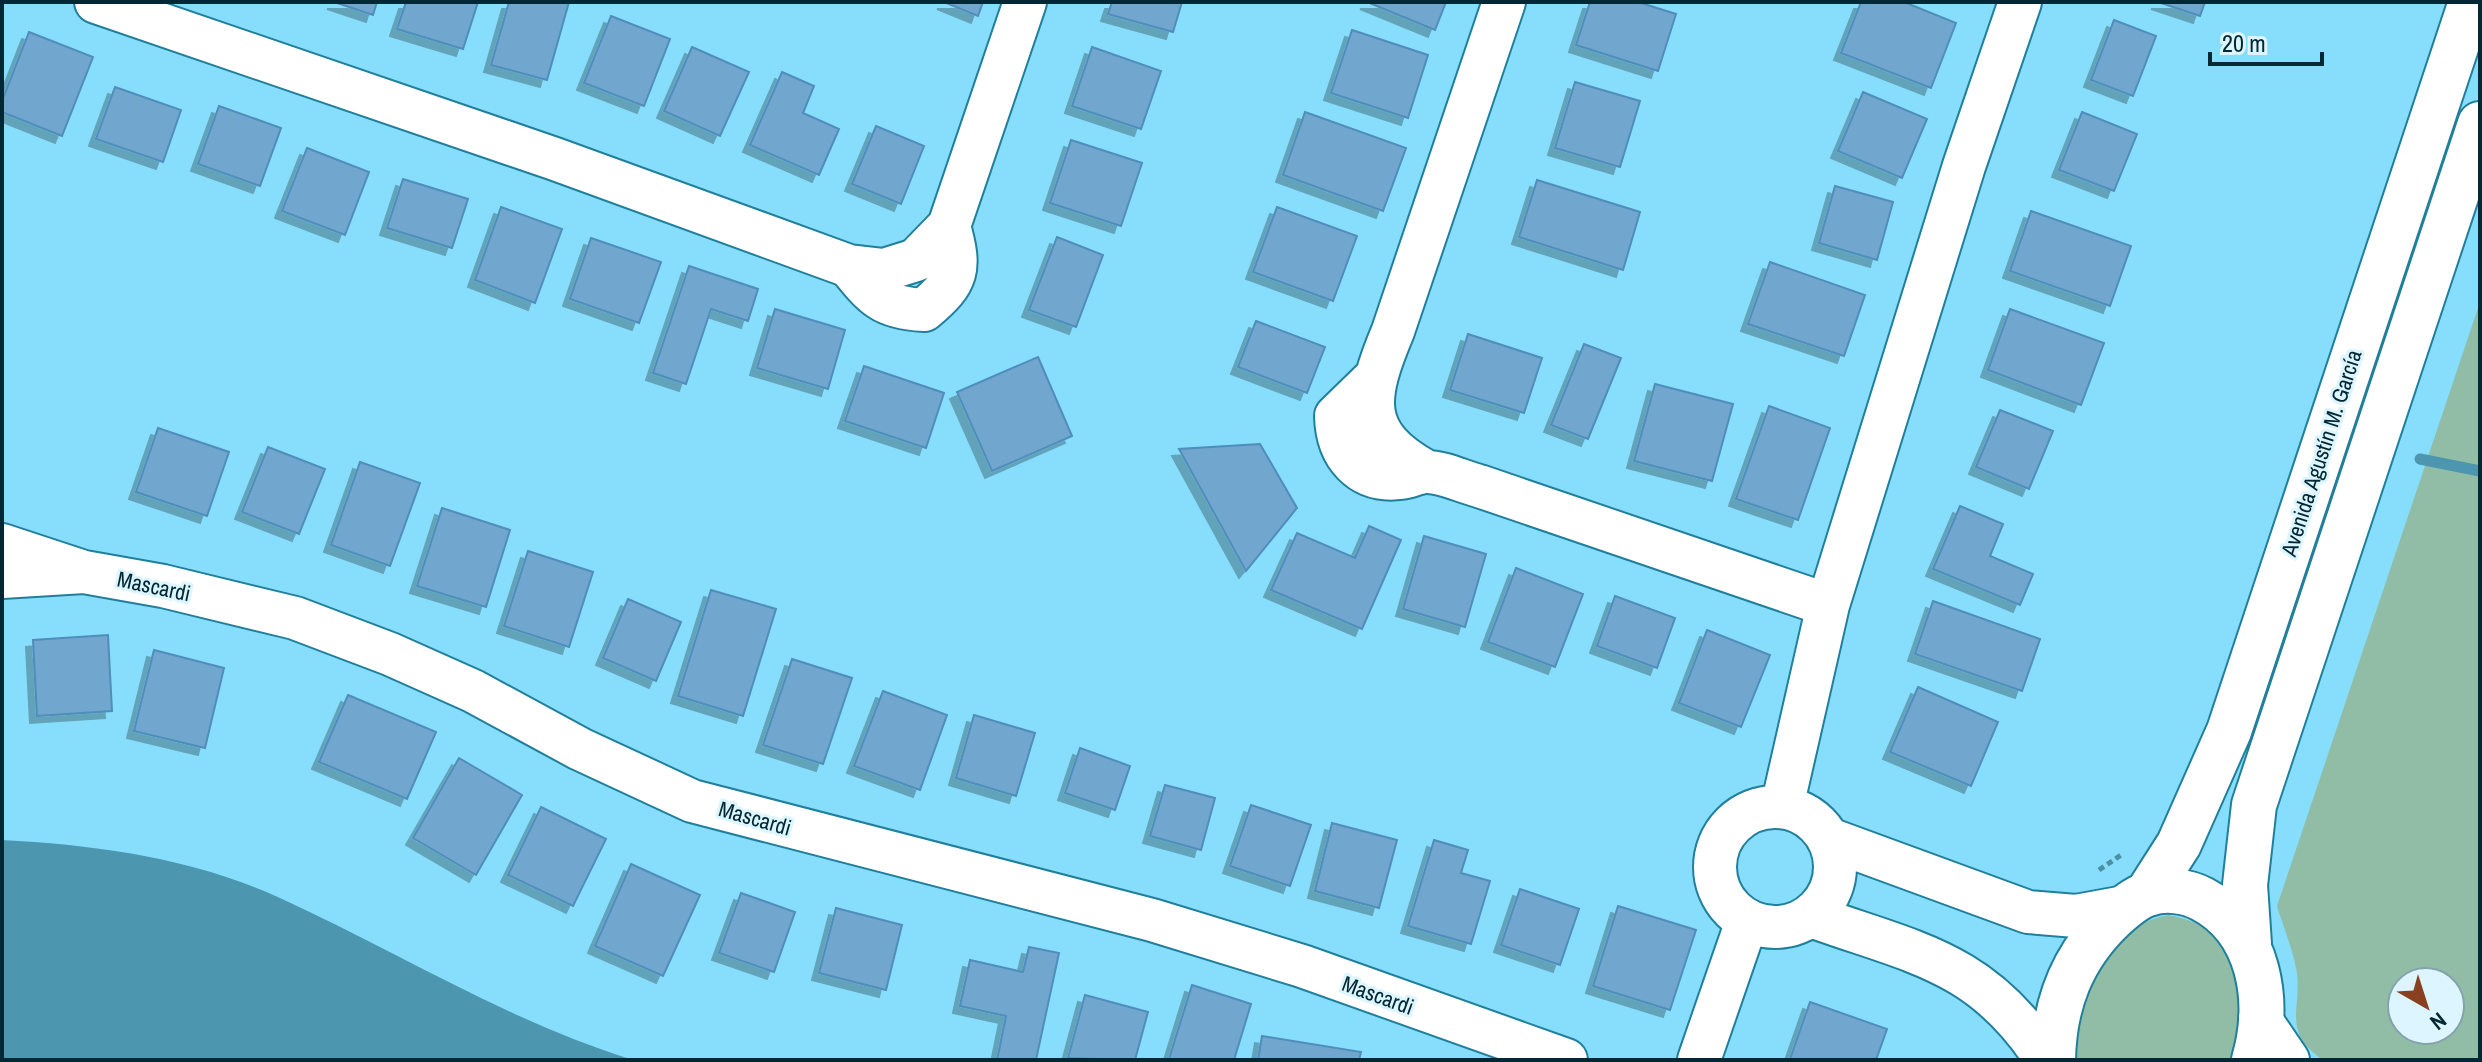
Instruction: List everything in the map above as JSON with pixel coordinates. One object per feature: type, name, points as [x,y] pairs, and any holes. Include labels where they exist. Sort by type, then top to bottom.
[{"type":"main road","name":"Avenida Agustín M. García","points":[[2053,1060],[2053,1033],[2067,984],[2079,957],[2136,900],[2179,844],[2229,731],[2471,2]]},
{"type":"main road","points":[[2257,1040],[2261,994],[2249,944],[2245,885],[2254,805],[2480,124]]},
{"type":"main road","points":[[2136,900],[2171,890],[2195,895],[2232,920],[2249,944]]},
{"type":"street","points":[[96,2],[555,159],[849,266],[884,270],[916,260],[949,226],[1025,2]]},
{"type":"street","points":[[1504,2],[1393,331],[1373,380],[1336,416],[1337,433],[1344,451],[1354,468],[1372,477],[1399,478],[1427,472],[1550,509],[1828,605]]},
{"type":"street","points":[[1782,807],[1828,605],[1960,181],[2020,2]]},
{"type":"street","points":[[2,545],[84,572]]},
{"type":"street","points":[[2,577],[84,572]]},
{"type":"street","name":"Mascardi","points":[[84,572],[163,586],[295,618],[390,654],[473,691],[580,749],[692,801],[1152,920],[1302,966],[1566,1060]]},
{"type":"street","points":[[1782,807],[1800,812],[1817,823],[1829,839],[1835,855],[1834,880],[1824,904],[1811,916],[1780,927],[1747,921],[1731,908],[1720,891],[1715,871],[1718,850],[1727,831],[1742,817],[1761,808],[1782,807]]},
{"type":"street","points":[[1829,839],[1981,898],[2028,912],[2076,916],[2136,900]]},
{"type":"street","points":[[1811,916],[1956,968],[1995,996],[2027,1030],[2046,1060]]},
{"type":"street","points":[[1699,1060],[1747,921]]},
{"type":"street","name":"Mascardi","points":[[1445,1019],[1488,1060]]},
{"type":"street","points":[[2257,1040],[2288,1060]]},
{"type":"green space","points":[[2480,302],[2480,1060],[2323,1060],[2301,1038],[2297,1028],[2298,982],[2290,944],[2277,906]]},
{"type":"green space","points":[[2169,915],[2195,923],[2215,935],[2228,951],[2240,990],[2236,1060],[2073,1060],[2079,1014],[2097,969],[2110,950],[2127,934],[2146,922]]},
{"type":"water","points":[[2,840],[144,856],[179,863],[247,884],[497,1006],[633,1060],[2,1060]]},
{"type":"building","points":[[334,2],[377,2],[373,15]]},
{"type":"building","points":[[406,2],[478,2],[463,49],[397,29]]},
{"type":"building","points":[[509,2],[569,2],[547,80],[491,65]]},
{"type":"building","points":[[944,2],[983,2],[978,16]]},
{"type":"building","points":[[1112,2],[1182,2],[1173,32],[1108,14]]},
{"type":"building","points":[[1367,2],[1446,2],[1435,30]]},
{"type":"building","points":[[1590,2],[1638,2],[1676,14],[1658,71],[1576,45]]},
{"type":"building","points":[[1861,2],[1904,2],[1956,23],[1931,88],[1841,53]]},
{"type":"building","points":[[2158,2],[2205,2],[2200,16]]},
{"type":"building","points":[[611,16],[670,39],[644,106],[584,83]]},
{"type":"building","points":[[2114,20],[2156,36],[2133,96],[2091,80]]},
{"type":"building","points":[[1352,30],[1428,55],[1408,118],[1331,93]]},
{"type":"building","points":[[29,32],[93,57],[62,136],[2,112],[2,101]]},
{"type":"building","points":[[692,47],[749,72],[720,136],[664,111]]},
{"type":"building","points":[[1092,47],[1161,71],[1141,129],[1072,106]]},
{"type":"building","points":[[782,72],[814,86],[803,113],[839,129],[819,175],[750,145]]},
{"type":"building","points":[[1575,82],[1640,101],[1620,167],[1555,148]]},
{"type":"building","points":[[115,87],[181,110],[163,162],[96,139]]},
{"type":"building","points":[[1863,92],[1927,119],[1902,178],[1838,151]]},
{"type":"building","points":[[219,106],[281,128],[260,186],[198,164]]},
{"type":"building","points":[[1305,112],[1406,148],[1383,211],[1283,175]]},
{"type":"building","points":[[2082,112],[2137,134],[2114,191],[2059,170]]},
{"type":"building","points":[[876,126],[924,146],[901,204],[852,184]]},
{"type":"building","points":[[1071,140],[1142,163],[1121,226],[1050,203]]},
{"type":"building","points":[[307,148],[369,172],[345,235],[282,211]]},
{"type":"building","points":[[403,179],[468,199],[452,248],[387,228]]},
{"type":"building","points":[[1537,180],[1640,212],[1623,270],[1519,237]]},
{"type":"building","points":[[1835,186],[1893,202],[1877,260],[1819,243]]},
{"type":"building","points":[[501,207],[562,229],[535,303],[475,280]]},
{"type":"building","points":[[1277,207],[1357,236],[1333,301],[1253,272]]},
{"type":"building","points":[[2031,211],[2131,246],[2110,306],[2010,271]]},
{"type":"building","points":[[1057,237],[1103,255],[1076,327],[1029,310]]},
{"type":"building","points":[[591,238],[661,262],[639,323],[570,299]]},
{"type":"building","points":[[1770,262],[1865,295],[1844,356],[1748,324]]},
{"type":"building","points":[[689,266],[758,289],[748,321],[711,309],[686,384],[653,373]]},
{"type":"building","points":[[775,309],[845,330],[828,389],[757,368]]},
{"type":"building","points":[[2010,309],[2104,343],[2081,405],[1988,370]]},
{"type":"building","points":[[1256,321],[1325,347],[1307,393],[1238,367]]},
{"type":"building","points":[[1468,334],[1542,358],[1524,413],[1450,390]]},
{"type":"building","points":[[1584,344],[1621,358],[1588,439],[1551,425]]},
{"type":"building","points":[[1038,357],[1072,436],[992,471],[957,392]]},
{"type":"building","points":[[864,366],[944,393],[926,448],[845,421]]},
{"type":"building","points":[[1655,384],[1733,404],[1712,481],[1634,461]]},
{"type":"building","points":[[1769,406],[1830,428],[1798,520],[1736,499]]},
{"type":"building","points":[[2000,410],[2053,431],[2029,489],[1976,467]]},
{"type":"building","points":[[158,428],[229,452],[207,516],[136,492]]},
{"type":"building","points":[[1260,444],[1297,508],[1246,571],[1179,449]]},
{"type":"building","points":[[268,447],[325,469],[299,534],[242,512]]},
{"type":"building","points":[[360,462],[420,483],[390,566],[331,545]]},
{"type":"building","points":[[1960,506],[2003,524],[1990,556],[2033,574],[2020,605],[1933,569]]},
{"type":"building","points":[[442,508],[510,530],[486,607],[417,586]]},
{"type":"building","points":[[1369,526],[1401,540],[1362,629],[1271,590],[1297,533],[1355,558]]},
{"type":"building","points":[[1424,536],[1486,554],[1465,627],[1403,609]]},
{"type":"building","points":[[528,551],[593,572],[569,647],[504,626]]},
{"type":"building","points":[[1516,568],[1583,594],[1555,667],[1488,642]]},
{"type":"building","points":[[711,590],[776,609],[743,716],[678,696]]},
{"type":"building","points":[[1615,596],[1675,618],[1657,668],[1597,646]]},
{"type":"building","points":[[628,599],[681,622],[656,681],[603,658]]},
{"type":"building","points":[[1933,601],[2040,639],[2022,691],[1915,654]]},
{"type":"building","points":[[1707,630],[1770,655],[1741,727],[1679,703]]},
{"type":"building","points":[[108,635],[112,711],[37,716],[33,640]]},
{"type":"building","points":[[154,650],[224,668],[205,748],[134,731]]},
{"type":"building","points":[[792,659],[852,678],[823,764],[763,745]]},
{"type":"building","points":[[1918,687],[1998,722],[1971,786],[1890,752]]},
{"type":"building","points":[[883,691],[947,715],[920,790],[854,766]]},
{"type":"building","points":[[348,695],[436,732],[407,799],[319,762]]},
{"type":"building","points":[[974,715],[1035,733],[1016,796],[956,778]]},
{"type":"building","points":[[1080,748],[1130,766],[1115,810],[1065,793]]},
{"type":"building","points":[[459,758],[522,795],[476,875],[413,838]]},
{"type":"building","points":[[1165,785],[1215,798],[1201,850],[1150,836]]},
{"type":"building","points":[[1251,805],[1311,825],[1290,886],[1230,866]]},
{"type":"building","points":[[541,807],[606,839],[573,906],[508,875]]},
{"type":"building","points":[[1332,823],[1397,840],[1379,908],[1315,891]]},
{"type":"building","points":[[1434,840],[1468,850],[1461,873],[1490,881],[1471,944],[1408,926]]},
{"type":"building","points":[[631,864],[700,895],[663,976],[595,946]]},
{"type":"building","points":[[1520,889],[1579,909],[1560,965],[1501,945]]},
{"type":"building","points":[[741,893],[795,912],[774,972],[719,953]]},
{"type":"building","points":[[1618,906],[1696,930],[1670,1010],[1593,986]]},
{"type":"building","points":[[836,908],[902,925],[886,990],[819,973]]},
{"type":"building","points":[[1029,947],[1059,953],[1036,1060],[997,1060],[1006,1016],[960,1006],[970,960],[1023,972]]},
{"type":"building","points":[[1192,985],[1251,1004],[1234,1060],[1169,1059]]},
{"type":"building","points":[[1085,995],[1148,1012],[1135,1060],[1068,1058]]},
{"type":"building","points":[[1810,1002],[1887,1029],[1876,1060],[1790,1059]]},
{"type":"building","points":[[1262,1036],[1361,1052],[1359,1060],[1258,1060]]},
{"type":"waterway","points":[[2420,459],[2480,471]]}]
